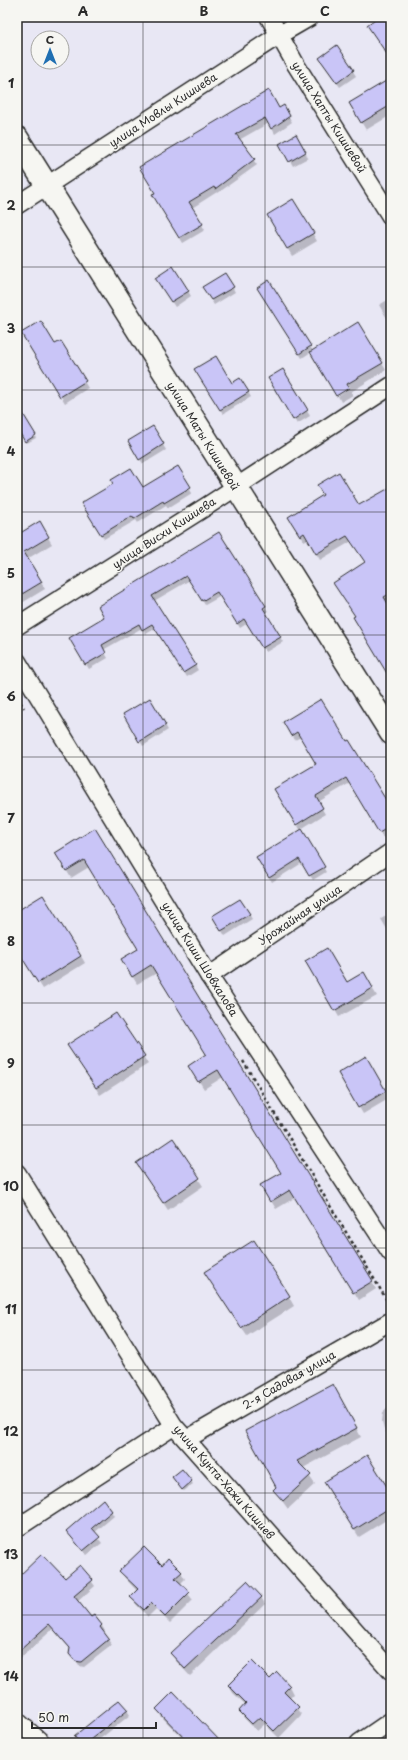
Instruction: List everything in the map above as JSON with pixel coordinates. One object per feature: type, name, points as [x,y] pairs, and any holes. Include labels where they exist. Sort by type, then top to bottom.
[{"type":"main road","name":"улица Маты Кишиевой","points":[[17,138],[391,733]]},
{"type":"street","name":"улица Хапты Кишиевой","points":[[269,17],[391,217]]},
{"type":"street","name":"улица Мовлы Кишиева","points":[[17,205],[279,35],[310,17]]},
{"type":"street","name":"улица Висхи Кишиева","points":[[17,626],[391,386]]},
{"type":"street","name":"улица Киши Шовхалова","points":[[17,661],[208,976],[391,1253]]},
{"type":"street","name":"Урожайная улица","points":[[208,976],[391,852]]},
{"type":"street","name":"улица Кунта-Хажи Кишиев","points":[[17,1173],[174,1426],[391,1671]]},
{"type":"street","name":"2-я Садовая улица","points":[[186,1439],[391,1321]]},
{"type":"street","points":[[17,1528],[174,1426]]},
{"type":"street","points":[[17,1721],[42,1743]]},
{"type":"street","points":[[359,1743],[391,1721]]},
{"type":"building","points":[[378,17],[386,17],[391,24],[391,60],[367,25]]},
{"type":"building","points":[[337,45],[354,70],[337,83],[319,58]]},
{"type":"building","points":[[391,78],[391,105],[361,123],[349,103]]},
{"type":"building","points":[[269,90],[279,108],[284,105],[290,116],[271,129],[265,118],[236,134],[255,159],[215,189],[214,187],[189,202],[203,224],[179,238],[152,194],[155,193],[139,167]]},
{"type":"building","points":[[296,134],[306,152],[289,162],[279,144]]},
{"type":"building","points":[[293,199],[314,233],[287,249],[267,215]]},
{"type":"building","points":[[173,266],[189,291],[171,302],[155,278]]},
{"type":"building","points":[[225,273],[234,287],[211,300],[202,287]]},
{"type":"building","points":[[269,280],[311,346],[299,354],[257,288]]},
{"type":"building","points":[[41,321],[55,344],[61,341],[86,381],[60,397],[21,333]]},
{"type":"building","points":[[358,322],[383,363],[347,384],[349,388],[336,396],[310,352]]},
{"type":"building","points":[[216,356],[232,383],[240,378],[249,392],[220,410],[194,369]]},
{"type":"building","points":[[283,369],[308,410],[293,420],[268,378]]},
{"type":"building","points":[[17,404],[36,435],[25,442],[17,428]]},
{"type":"building","points":[[153,426],[164,444],[139,460],[128,441]]},
{"type":"building","points":[[178,466],[191,487],[164,503],[163,501],[134,519],[132,516],[101,535],[81,503],[113,484],[111,480],[131,468],[143,487]]},
{"type":"building","points":[[339,472],[359,505],[391,487],[391,593],[384,597],[391,609],[391,680],[353,617],[355,616],[333,583],[365,562],[347,536],[316,554],[304,533],[300,536],[288,517],[323,495],[317,485]]},
{"type":"building","points":[[40,521],[49,537],[24,552],[42,582],[17,597],[17,535]]},
{"type":"building","points":[[219,532],[266,606],[263,608],[281,637],[262,648],[244,619],[237,624],[217,592],[202,601],[186,576],[152,596],[196,665],[183,673],[152,624],[142,630],[139,624],[102,645],[106,653],[85,665],[69,638],[104,617],[98,606]]},
{"type":"building","points":[[150,698],[166,725],[139,742],[123,714]]},
{"type":"building","points":[[321,699],[347,741],[349,740],[391,808],[391,826],[379,833],[346,778],[316,796],[323,808],[296,825],[274,789],[316,764],[297,732],[291,736],[283,722]]},
{"type":"building","points":[[95,828],[373,1281],[353,1293],[290,1190],[270,1202],[260,1185],[281,1173],[218,1070],[198,1082],[188,1066],[206,1054],[151,965],[132,977],[121,959],[138,949],[84,860],[66,871],[55,853]]},
{"type":"building","points":[[302,829],[325,867],[309,876],[299,859],[269,878],[256,857]]},
{"type":"building","points":[[43,895],[81,956],[38,983],[17,950],[17,911]]},
{"type":"building","points":[[240,899],[250,914],[221,931],[212,916]]},
{"type":"building","points":[[327,948],[347,982],[364,972],[373,988],[334,1011],[305,961]]},
{"type":"building","points":[[116,1013],[145,1056],[96,1088],[67,1045]]},
{"type":"building","points":[[366,1056],[386,1091],[358,1108],[338,1073]]},
{"type":"building","points":[[173,1138],[200,1178],[163,1203],[136,1163]]},
{"type":"building","points":[[254,1240],[290,1296],[241,1328],[204,1272]]},
{"type":"building","points":[[333,1384],[357,1428],[297,1461],[311,1475],[283,1501],[273,1490],[276,1487],[245,1431]]},
{"type":"building","points":[[367,1455],[391,1493],[391,1507],[354,1530],[324,1482]]},
{"type":"building","points":[[182,1469],[192,1481],[182,1490],[172,1477]]},
{"type":"building","points":[[103,1499],[112,1511],[92,1528],[100,1537],[83,1551],[66,1531]]},
{"type":"building","points":[[144,1547],[162,1565],[168,1558],[182,1572],[175,1578],[190,1592],[165,1617],[151,1603],[144,1610],[130,1597],[138,1589],[119,1571]]},
{"type":"building","points":[[42,1554],[65,1578],[80,1565],[93,1580],[74,1596],[91,1617],[94,1615],[102,1625],[100,1627],[109,1639],[81,1662],[75,1661],[69,1654],[70,1648],[49,1624],[17,1653],[17,1578]]},
{"type":"building","points":[[247,1581],[262,1597],[185,1669],[170,1653]]},
{"type":"building","points":[[252,1661],[270,1679],[277,1672],[290,1686],[284,1692],[299,1707],[274,1731],[260,1717],[252,1724],[239,1711],[246,1703],[228,1685]]},
{"type":"building","points":[[173,1692],[222,1743],[189,1743],[156,1709]]},
{"type":"building","points":[[119,1700],[128,1710],[86,1743],[80,1743],[74,1736]]}]
